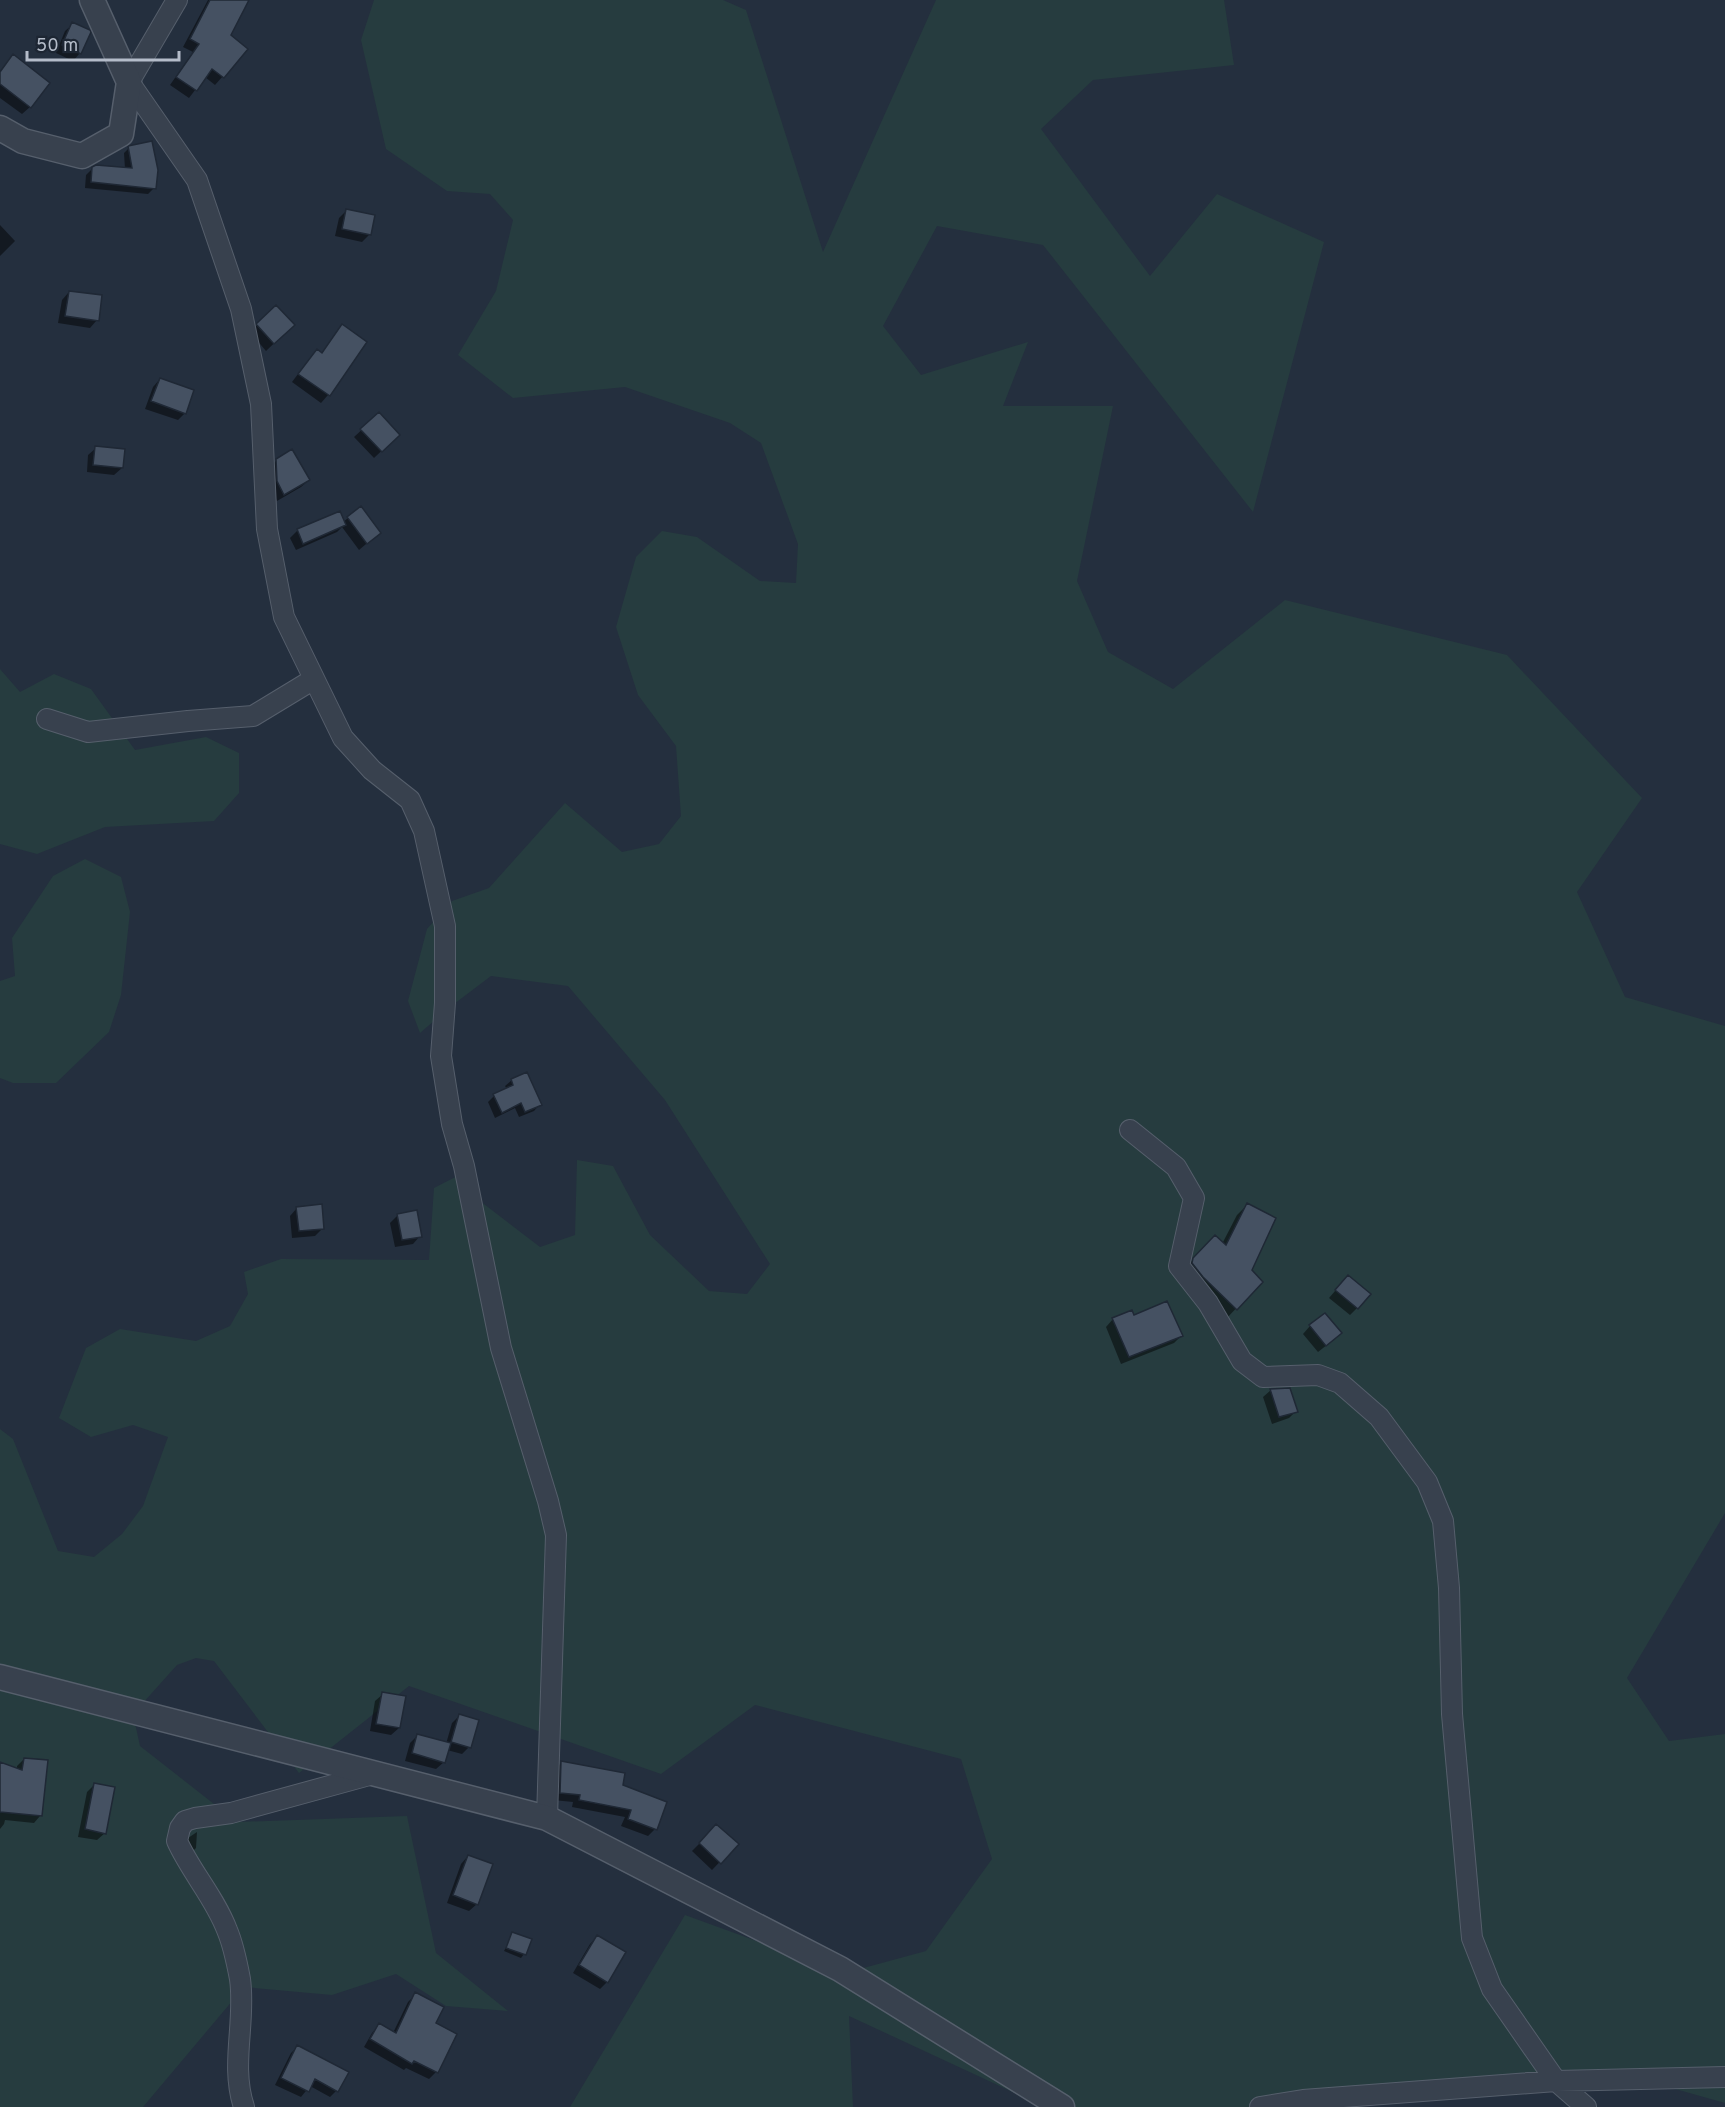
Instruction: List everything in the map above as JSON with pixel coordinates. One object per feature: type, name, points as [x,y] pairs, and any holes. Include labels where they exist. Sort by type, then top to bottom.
[{"type":"street","points":[[92,0],[129,82],[197,180],[241,309],[261,404],[267,529],[284,617],[343,738],[372,770],[410,800],[424,831],[445,926],[445,1003],[441,1056],[452,1124],[464,1166],[501,1348],[548,1501],[556,1535],[547,1818]]},
{"type":"street","points":[[0,128],[23,141],[82,156],[121,134],[129,82],[177,0]]},
{"type":"street","points":[[47,719],[88,732],[253,716],[314,679]]},
{"type":"street","points":[[1130,1130],[1176,1167],[1194,1198],[1179,1266],[1208,1303],[1242,1361],[1263,1377],[1318,1375],[1340,1383],[1379,1417],[1427,1482],[1443,1521],[1449,1588],[1452,1714],[1472,1938],[1492,1989],[1556,2081],[1586,2107]]},
{"type":"street","points":[[0,1677],[547,1818],[840,1969],[1062,2107]]},
{"type":"street","points":[[244,2107],[237,2073],[241,2017],[240,1980],[227,1929],[177,1842],[180,1828],[185,1821],[195,1818],[231,1814],[373,1774]]},
{"type":"street","points":[[1260,2107],[1303,2100],[1556,2081],[1725,2077]]},
{"type":"green space","points":[[374,0],[723,0],[746,10],[823,252],[936,0],[1224,0],[1234,65],[1093,80],[1041,129],[1150,276],[1217,194],[1324,242],[1253,512],[1043,245],[937,226],[883,326],[921,375],[1028,342],[1003,406],[1113,406],[1077,581],[1108,652],[1173,689],[1285,600],[1507,655],[1642,798],[1577,892],[1625,997],[1725,1026],[1725,1513],[1627,1678],[1669,1741],[1725,1734],[1725,2103],[1654,2083],[1288,2107],[1045,2107],[849,2016],[853,2107],[570,2107],[685,1915],[845,1973],[926,1951],[992,1859],[961,1759],[755,1705],[661,1774],[409,1686],[299,1773],[214,1661],[196,1658],[177,1665],[133,1714],[140,1746],[237,1822],[407,1816],[436,1953],[508,2011],[446,2006],[396,1974],[332,1995],[244,1987],[143,2107],[0,2107],[0,1429],[13,1439],[58,1551],[94,1557],[122,1534],[143,1506],[168,1437],[133,1425],[91,1437],[59,1418],[86,1348],[120,1329],[196,1341],[230,1326],[248,1294],[244,1272],[281,1259],[429,1260],[434,1188],[469,1170],[480,1201],[540,1247],[575,1235],[577,1160],[613,1166],[650,1235],[709,1291],[747,1294],[770,1264],[665,1100],[568,986],[491,976],[420,1033],[408,1001],[427,929],[452,901],[489,888],[565,803],[622,852],[659,844],[681,816],[676,746],[638,695],[616,627],[636,557],[662,531],[697,537],[760,581],[796,583],[798,544],[761,443],[730,423],[625,387],[513,398],[458,355],[496,291],[513,220],[490,194],[447,191],[386,149],[361,40]]},
{"type":"green space","points":[[0,669],[20,692],[54,674],[91,689],[135,750],[206,737],[239,753],[239,793],[214,821],[105,827],[37,854],[0,844]]},
{"type":"green space","points":[[85,859],[121,877],[130,912],[121,995],[109,1032],[56,1083],[13,1083],[0,1078],[0,981],[15,976],[12,938],[53,876]]},
{"type":"building","points":[[210,0],[249,0],[231,35],[248,49],[224,78],[212,69],[197,91],[176,77],[199,44],[190,39]]},
{"type":"building","points":[[72,22],[91,32],[81,54],[62,45]]},
{"type":"building","points":[[13,54],[50,83],[31,108],[0,84],[0,72]]},
{"type":"building","points":[[152,141],[158,170],[156,189],[91,182],[92,167],[96,165],[132,168],[128,146]]},
{"type":"building","points":[[346,209],[375,215],[371,235],[342,229]]},
{"type":"building","points":[[69,291],[102,295],[99,321],[65,316]]},
{"type":"building","points":[[276,305],[295,325],[274,344],[256,324]]},
{"type":"building","points":[[342,324],[367,342],[330,396],[298,374],[317,349],[322,353]]},
{"type":"building","points":[[160,378],[194,390],[186,414],[151,401]]},
{"type":"building","points":[[379,412],[400,435],[382,452],[360,429]]},
{"type":"building","points":[[95,446],[125,449],[123,468],[93,465]]},
{"type":"building","points":[[292,449],[310,480],[284,495],[277,481],[276,459]]},
{"type":"building","points":[[361,506],[381,533],[367,544],[347,517]]},
{"type":"building","points":[[340,511],[346,525],[303,544],[297,529]]},
{"type":"building","points":[[527,1072],[542,1105],[525,1112],[521,1103],[502,1113],[493,1094],[513,1085],[511,1079]]},
{"type":"building","points":[[1247,1203],[1276,1218],[1252,1270],[1263,1282],[1237,1310],[1192,1263],[1193,1258],[1215,1235],[1226,1245]]},
{"type":"building","points":[[322,1204],[324,1229],[299,1231],[296,1207]]},
{"type":"building","points":[[417,1210],[422,1237],[402,1240],[397,1214]]},
{"type":"building","points":[[1348,1275],[1371,1294],[1358,1309],[1335,1290]]},
{"type":"building","points":[[1167,1301],[1183,1336],[1129,1357],[1112,1318],[1132,1310],[1134,1315]]},
{"type":"building","points":[[1325,1313],[1342,1333],[1326,1346],[1309,1325]]},
{"type":"building","points":[[1290,1388],[1298,1412],[1279,1417],[1270,1389]]},
{"type":"building","points":[[382,1692],[406,1696],[400,1728],[376,1724]]},
{"type":"building","points":[[459,1714],[479,1720],[471,1748],[451,1742]]},
{"type":"building","points":[[417,1734],[451,1743],[445,1763],[412,1753]]},
{"type":"building","points":[[24,1758],[48,1760],[42,1816],[0,1812],[0,1762],[22,1770]]},
{"type":"building","points":[[561,1761],[625,1773],[623,1785],[667,1802],[657,1830],[628,1819],[631,1810],[579,1800],[580,1795],[560,1793]]},
{"type":"building","points":[[94,1783],[115,1787],[106,1834],[85,1829]]},
{"type":"building","points":[[716,1824],[739,1844],[721,1864],[699,1843]]},
{"type":"building","points":[[468,1855],[493,1864],[478,1905],[453,1895]]},
{"type":"building","points":[[512,1932],[532,1939],[526,1955],[506,1948]]},
{"type":"building","points":[[597,1935],[626,1952],[608,1983],[579,1965]]},
{"type":"building","points":[[415,1992],[444,2007],[436,2023],[457,2034],[438,2073],[414,2061],[412,2064],[370,2039],[379,2023],[396,2033]]},
{"type":"building","points":[[297,2045],[349,2072],[338,2092],[315,2079],[309,2092],[281,2078]]}]
